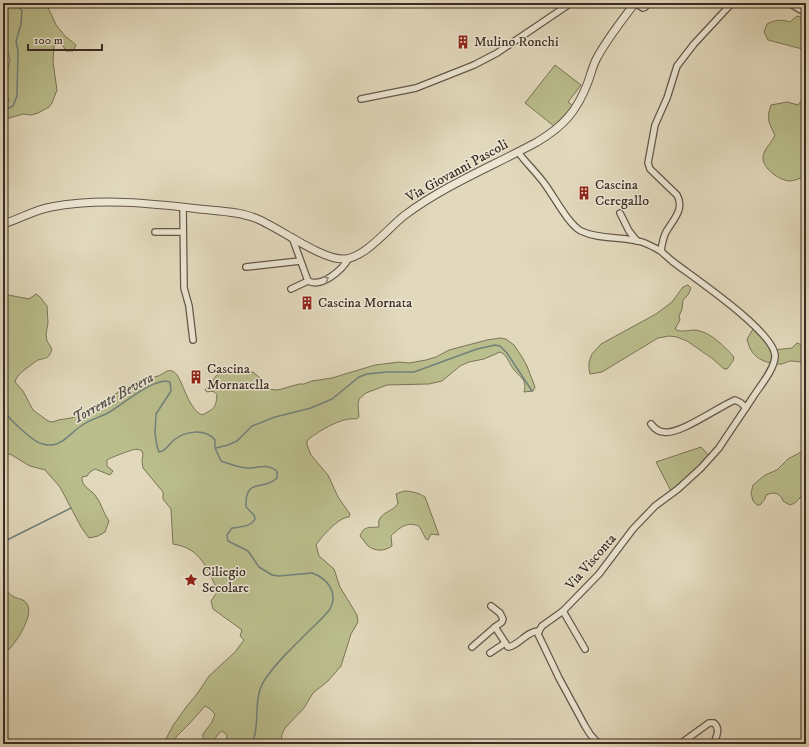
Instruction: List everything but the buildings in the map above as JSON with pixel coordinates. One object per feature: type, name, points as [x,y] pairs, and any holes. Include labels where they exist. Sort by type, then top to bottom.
[{"type":"street","points":[[362,99],[416,88],[474,65],[496,53],[571,3]]},
{"type":"street","points":[[635,3],[643,8],[648,3]]},
{"type":"street","name":"Via Giovanni Pascoli","points":[[349,258],[367,248],[406,214],[428,200],[551,134],[564,124],[583,94],[598,56],[635,3]]},
{"type":"street","points":[[518,152],[544,182],[571,223],[576,228],[582,232],[601,236],[638,241],[661,250],[663,239],[678,214],[680,200],[677,195],[650,169],[648,163],[655,125],[667,98],[677,66],[702,35],[732,3]]},
{"type":"street","points":[[789,3],[806,13]]},
{"type":"street","points":[[3,224],[35,211],[68,205],[113,202],[183,207],[231,212],[250,216],[264,221],[327,256],[339,259],[349,258]]},
{"type":"street","points":[[183,207],[184,288],[189,306],[193,340]]},
{"type":"street","points":[[620,213],[624,222],[638,241]]},
{"type":"street","points":[[155,232],[184,232]]},
{"type":"street","points":[[292,236],[308,281]]},
{"type":"street","name":"Via Visconta","points":[[505,643],[511,648],[534,631],[539,630],[542,626],[563,611],[599,574],[633,530],[655,506],[678,489],[701,468],[746,408],[767,376],[774,362],[774,350],[756,327],[723,298],[672,261],[661,250]]},
{"type":"street","points":[[291,289],[308,281],[315,283],[323,281],[344,266],[349,258]]},
{"type":"street","points":[[246,267],[300,261]]},
{"type":"street","points":[[651,424],[655,428],[664,432],[674,431],[734,400],[739,401],[746,408]]},
{"type":"street","points":[[472,647],[495,626],[502,622],[503,619],[500,613],[491,606]]},
{"type":"street","points":[[563,611],[585,648]]},
{"type":"street","points":[[490,653],[505,643],[495,626]]},
{"type":"street","points":[[539,630],[538,634],[559,678],[585,726],[593,738],[602,744]]},
{"type":"street","points":[[680,744],[709,723],[714,723],[718,727],[718,731],[714,744]]},
{"type":"green space","points":[[3,3],[46,3],[56,25],[65,36],[76,45],[73,51],[66,51],[62,44],[58,43],[54,46],[53,62],[57,90],[49,107],[38,113],[31,115],[23,114],[9,118],[3,122],[3,108],[7,105],[9,100],[3,92],[3,79],[7,72],[10,60],[3,34]]},
{"type":"green space","points":[[797,16],[806,18],[806,50],[768,40],[764,32],[767,24],[778,20],[790,22]]},
{"type":"green space","points":[[555,65],[581,85],[568,102],[573,106],[554,126],[525,103]]},
{"type":"green space","points":[[801,101],[806,104],[806,130],[803,137],[803,144],[806,147],[806,175],[789,181],[772,173],[763,161],[765,151],[775,135],[768,117],[771,105],[787,102],[798,105]]},
{"type":"green space","points":[[688,285],[691,288],[688,295],[683,300],[682,309],[679,316],[680,320],[675,329],[682,331],[700,331],[711,336],[726,348],[734,357],[727,369],[724,369],[713,359],[687,341],[669,336],[658,338],[602,372],[590,374],[589,362],[592,354],[601,344],[656,314],[672,302],[683,287]]},
{"type":"green space","points":[[3,294],[29,299],[36,294],[47,306],[48,323],[46,334],[47,341],[52,349],[47,358],[38,360],[23,371],[15,382],[23,391],[33,410],[48,421],[53,422],[82,414],[134,383],[158,376],[168,371],[176,373],[188,399],[202,415],[214,408],[217,399],[217,395],[215,393],[212,391],[207,392],[205,390],[216,376],[222,371],[230,368],[242,372],[253,372],[260,378],[265,389],[278,390],[312,381],[332,378],[375,365],[399,362],[409,363],[426,360],[436,357],[449,350],[500,338],[506,339],[514,345],[527,366],[535,387],[533,391],[524,392],[524,381],[514,370],[506,356],[500,352],[484,359],[469,362],[460,366],[442,381],[429,384],[387,385],[366,393],[359,399],[359,417],[356,419],[338,422],[310,438],[307,441],[307,445],[311,455],[328,475],[338,497],[350,514],[349,517],[340,520],[331,528],[316,545],[319,556],[334,569],[340,587],[357,615],[358,622],[351,634],[341,666],[328,681],[313,693],[304,708],[285,728],[282,734],[281,744],[226,744],[227,735],[222,731],[211,744],[206,744],[203,742],[203,734],[212,722],[215,714],[205,706],[170,744],[163,744],[174,724],[209,676],[235,652],[244,640],[240,636],[242,630],[213,609],[211,601],[218,591],[202,561],[190,550],[183,546],[173,544],[171,509],[163,499],[163,492],[143,468],[142,451],[133,450],[107,460],[107,466],[113,471],[110,475],[95,469],[87,476],[82,477],[83,483],[97,498],[109,521],[105,532],[98,536],[89,538],[81,527],[60,487],[45,470],[30,466],[10,454],[3,457]]},
{"type":"green space","points":[[756,327],[774,350],[792,348],[797,343],[802,345],[806,344],[806,363],[790,361],[780,364],[767,362],[758,358],[751,350],[747,339]]},
{"type":"green space","points":[[701,447],[709,456],[671,491],[656,462]]},
{"type":"green space","points":[[803,451],[806,452],[806,474],[801,497],[790,505],[783,501],[778,494],[771,493],[766,495],[765,499],[760,505],[757,505],[753,501],[751,493],[753,485],[765,475],[777,470],[788,459]]},
{"type":"green space","points":[[404,491],[415,492],[425,497],[439,535],[431,534],[428,540],[419,526],[411,524],[400,528],[391,536],[392,546],[380,550],[371,548],[360,536],[363,530],[379,527],[380,518],[382,515],[398,503],[396,494]]},
{"type":"green space","points":[[3,586],[12,596],[24,601],[29,609],[26,624],[12,646],[3,655]]},
{"type":"waterway","points":[[3,111],[13,106],[17,96],[18,51],[16,41],[21,24],[22,11],[15,3]]},
{"type":"waterway","points":[[216,448],[237,441],[252,426],[275,417],[311,408],[332,399],[359,377],[367,374],[414,372],[477,349],[495,345],[500,346],[507,353],[532,391]]},
{"type":"waterway","name":"Torrente Bevera","points":[[3,403],[4,408],[10,418],[25,433],[39,443],[51,445],[63,441],[84,424],[106,414],[155,383],[163,381],[170,382],[171,391],[156,414],[155,433],[159,452],[166,449],[179,437],[189,433],[201,432],[211,436],[215,440],[215,448],[221,461],[235,466],[249,468],[269,467],[277,471],[277,478],[272,482],[256,486],[248,491],[246,497],[246,507],[254,515],[255,519],[251,524],[232,528],[227,535],[228,541],[248,551],[259,567],[272,575],[279,576],[312,573],[317,575],[327,582],[333,597],[328,612],[292,647],[264,681],[258,696],[256,729],[252,744]]},
{"type":"waterway","points":[[3,542],[71,508]]},
{"type":"place","name":"Mulino Ronchi","points":[[463,42]]},
{"type":"place","name":"Cascina Ceregallo","points":[[584,193]]},
{"type":"place","name":"Cascina Mornata","points":[[307,303]]},
{"type":"place","name":"Cascina Mornatella","points":[[196,377]]},
{"type":"place","name":"Ciliegio Secolare","points":[[191,580]]}]
